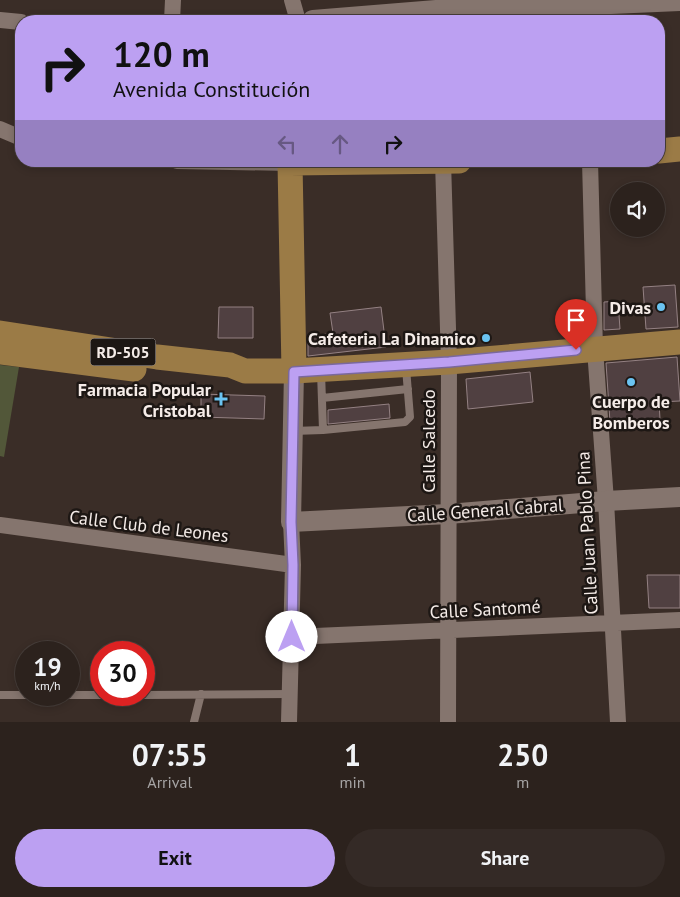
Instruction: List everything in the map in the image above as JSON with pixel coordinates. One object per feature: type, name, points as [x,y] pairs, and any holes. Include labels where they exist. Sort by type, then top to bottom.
[{"type":"main road","points":[[482,15],[584,12],[680,0]]},
{"type":"main road","points":[[665,150],[680,149]]},
{"type":"main road","points":[[290,167],[294,372]]},
{"type":"main road","name":"RD-505","points":[[0,333],[157,358],[230,366],[244,371],[294,372],[449,362],[680,342]]},
{"type":"main road","name":"RD-505","points":[[0,352],[186,374],[230,377],[244,371]]},
{"type":"street","points":[[172,15],[173,0]]},
{"type":"street","points":[[292,0],[296,15]]},
{"type":"street","points":[[0,20],[15,21]]},
{"type":"street","points":[[0,129],[15,135]]},
{"type":"street","name":"Calle Salcedo","points":[[443,167],[449,362],[448,722]]},
{"type":"street","name":"Calle Juan Pablo Pina","points":[[590,167],[595,349],[606,501],[618,722]]},
{"type":"street","points":[[289,722],[292,637],[293,565],[291,522],[294,372]]},
{"type":"street","name":"Calle General Cabral","points":[[291,522],[448,514],[680,497]]},
{"type":"street","name":"Calle Club de Leones","points":[[0,525],[293,565]]},
{"type":"street","name":"Calle Santomé","points":[[292,637],[680,620]]},
{"type":"lane","points":[[292,431],[405,422],[410,417],[406,365]]},
{"type":"lane","points":[[321,370],[323,430]]},
{"type":"lane","points":[[322,398],[408,389]]},
{"type":"lane","points":[[155,694],[290,694]]},
{"type":"lane","points":[[194,722],[201,694]]},
{"type":"lane","points":[[0,696],[15,696]]},
{"type":"green space","points":[[0,365],[19,367],[4,457],[0,456]]},
{"type":"building","name":"Divas","points":[[675,285],[678,327],[646,329],[643,287]]},
{"type":"building","points":[[618,301],[620,329],[604,330],[604,302]]},
{"type":"building","points":[[219,307],[253,307],[253,338],[218,338]]},
{"type":"building","points":[[381,307],[386,347],[308,356],[308,337],[333,333],[330,313]]},
{"type":"building","name":"Cuerpo de Bomberos","points":[[677,357],[680,401],[659,402],[660,419],[610,422],[606,363]]},
{"type":"building","points":[[530,372],[533,402],[468,409],[466,379]]},
{"type":"building","points":[[201,394],[265,396],[264,419],[201,417]]},
{"type":"building","points":[[389,404],[390,418],[328,424],[328,410]]},
{"type":"building","points":[[647,575],[680,575],[680,608],[649,608]]},
{"type":"place","name":"Divas","points":[[661,307]]},
{"type":"place","name":"Cafeteria La Dinamico","points":[[486,338]]},
{"type":"place","name":"Cuerpo de Bomberos","points":[[631,382]]},
{"type":"place","name":"Farmacia Popular Cristobal","points":[[221,399]]},
{"type":"route","points":[[292,637],[293,565],[291,522],[294,372],[449,362],[576,350]]}]
